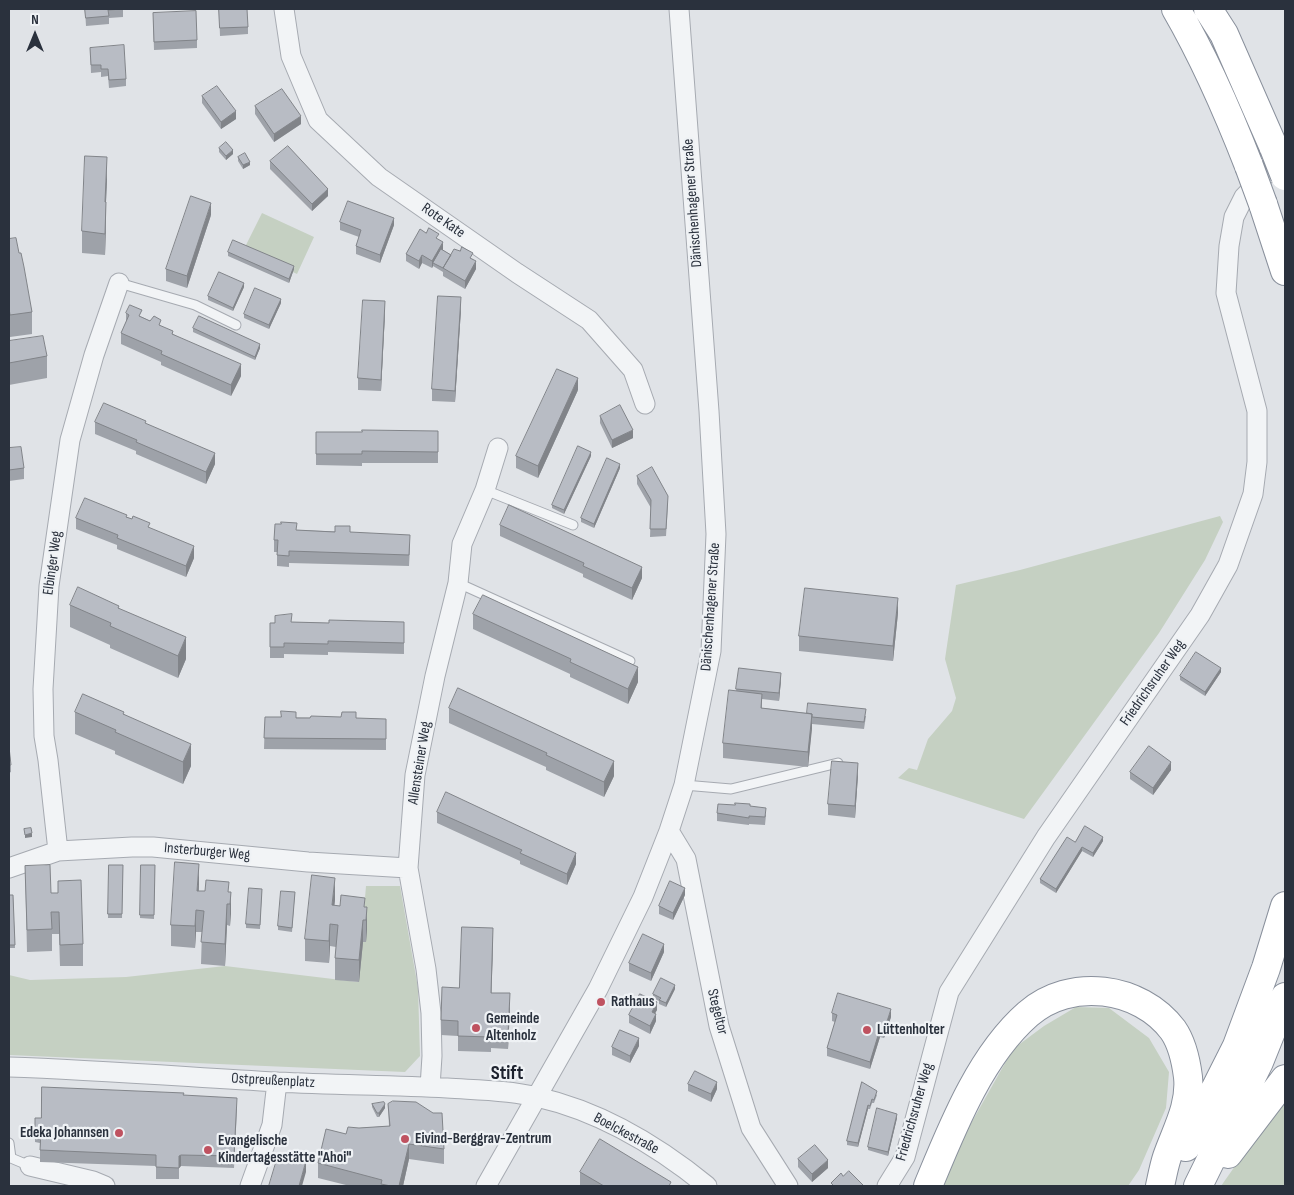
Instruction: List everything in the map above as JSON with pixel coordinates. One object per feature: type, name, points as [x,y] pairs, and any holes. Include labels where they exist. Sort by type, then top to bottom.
[{"type":"highway","points":[[1176,9],[1225,105],[1263,204],[1285,271]]},
{"type":"highway","points":[[1208,9],[1221,21],[1280,154],[1285,176]]},
{"type":"highway","points":[[1161,1186],[1193,1135],[1236,1046],[1266,968],[1285,906]]},
{"type":"highway","points":[[928,1186],[944,1147],[982,1072],[1015,1027],[1030,1012],[1053,1000],[1083,991],[1108,991],[1128,996],[1145,1004],[1163,1018],[1174,1032],[1184,1054],[1188,1079],[1186,1103],[1180,1128],[1167,1156],[1161,1186]]},
{"type":"highway","points":[[1200,1186],[1259,1062],[1285,997]]},
{"type":"highway","points":[[1200,1186],[1285,1079]]},
{"type":"street","name":"Rote Kate","points":[[284,9],[291,56],[318,120],[379,177],[589,320],[633,370],[645,404]]},
{"type":"street","name":"Dänischenhagener Straße","points":[[486,1186],[598,989],[643,897],[670,831],[684,786],[711,652],[716,534],[709,411],[679,9]]},
{"type":"street","name":"Friedrichsruher Weg","points":[[887,1186],[905,1156],[949,992],[1046,837],[1200,615],[1228,565],[1253,494],[1257,462],[1257,411],[1226,293],[1228,246],[1234,217],[1244,197],[1267,172],[1280,154]]},
{"type":"street","name":"Elbinger Weg","points":[[58,851],[44,736],[43,680],[49,586],[70,440],[94,355],[120,283]]},
{"type":"street","name":"Allensteiner Weg","points":[[430,1087],[432,1056],[430,1004],[426,969],[408,868],[415,776],[435,676],[458,583],[462,544],[485,490],[498,448]]},
{"type":"street","name":"Stegeltor","points":[[670,831],[686,859],[719,1026],[751,1128],[788,1186]]},
{"type":"street","name":"Insterburger Weg","points":[[9,868],[58,851],[153,847],[308,862],[408,868]]},
{"type":"street","name":"Ostpreußenplatz","points":[[9,1068],[141,1073],[278,1082],[491,1090],[537,1097]]},
{"type":"street","points":[[250,1186],[272,1126],[278,1082]]},
{"type":"street","name":"Boelckestraße","points":[[537,1097],[566,1106],[626,1132],[679,1164],[707,1186]]},
{"type":"street","points":[[30,1166],[93,1181],[105,1186]]},
{"type":"lane","points":[[120,283],[194,305],[236,325]]},
{"type":"lane","points":[[485,490],[573,525]]},
{"type":"lane","points":[[458,583],[630,661]]},
{"type":"lane","points":[[684,786],[731,789],[838,763]]},
{"type":"lane","points":[[9,1143],[11,1158],[30,1166]]},
{"type":"green space","points":[[262,213],[314,237],[297,274],[244,249]]},
{"type":"green space","points":[[1220,516],[1223,522],[1205,560],[1159,633],[1024,819],[898,778],[909,768],[917,770],[928,739],[952,711],[956,698],[945,659],[956,585],[1020,570]]},
{"type":"green space","points":[[366,886],[400,886],[418,988],[420,1056],[405,1072],[9,1055],[9,975],[30,980],[126,977],[225,966],[358,982]]},
{"type":"green space","points":[[1076,1007],[1109,1008],[1149,1038],[1169,1072],[1166,1108],[1139,1170],[1128,1186],[944,1186],[956,1150],[1013,1049],[1044,1026]]},
{"type":"green space","points":[[1285,1095],[1285,1186],[1221,1186]]},
{"type":"building","points":[[85,9],[123,9],[108,10],[109,16],[86,18]]},
{"type":"building","points":[[219,9],[247,9],[248,27],[220,28]]},
{"type":"building","points":[[196,11],[197,40],[154,42],[153,13]]},
{"type":"building","points":[[124,45],[126,79],[109,80],[108,69],[101,69],[101,65],[91,65],[90,48]]},
{"type":"building","points":[[217,86],[236,111],[221,122],[202,96]]},
{"type":"building","points":[[282,89],[301,116],[274,134],[255,106]]},
{"type":"building","points":[[226,142],[233,150],[226,156],[219,148]]},
{"type":"building","points":[[288,146],[328,189],[312,204],[270,161]]},
{"type":"building","points":[[245,153],[250,162],[243,165],[238,157]]},
{"type":"building","points":[[85,156],[107,157],[105,234],[82,231]]},
{"type":"building","points":[[191,196],[211,203],[187,276],[166,269]]},
{"type":"building","points":[[348,201],[394,218],[380,255],[356,246],[361,230],[340,222]]},
{"type":"building","points":[[429,228],[439,234],[436,238],[443,242],[432,261],[422,255],[419,261],[406,254],[420,229],[426,233]]},
{"type":"building","points":[[16,238],[19,253],[21,253],[32,312],[10,315],[9,239]]},
{"type":"building","points":[[233,240],[294,266],[289,279],[228,252]]},
{"type":"building","points":[[462,247],[473,253],[470,258],[476,261],[465,281],[443,268],[454,249],[460,251]]},
{"type":"building","points":[[441,249],[451,255],[443,268],[433,263]]},
{"type":"building","points":[[219,272],[244,283],[233,308],[208,296]]},
{"type":"building","points":[[255,288],[281,299],[269,325],[244,314]]},
{"type":"building","points":[[438,296],[461,297],[455,391],[432,389]]},
{"type":"building","points":[[363,300],[385,301],[381,380],[358,378]]},
{"type":"building","points":[[130,305],[142,310],[139,316],[150,321],[154,316],[161,320],[159,325],[173,331],[172,334],[241,364],[231,385],[161,354],[162,351],[121,333],[129,315],[126,313]]},
{"type":"building","points":[[199,316],[260,344],[255,357],[193,328]]},
{"type":"building","points":[[43,336],[47,356],[9,363],[9,341]]},
{"type":"building","points":[[557,369],[578,378],[538,466],[516,456]]},
{"type":"building","points":[[104,403],[215,453],[206,472],[95,422]]},
{"type":"building","points":[[620,405],[633,430],[612,440],[600,416]]},
{"type":"building","points":[[362,430],[438,431],[438,452],[362,451],[362,454],[316,454],[316,432],[362,432]]},
{"type":"building","points":[[578,446],[591,452],[564,510],[552,505]]},
{"type":"building","points":[[21,447],[24,468],[9,470],[9,448]]},
{"type":"building","points":[[607,458],[620,464],[594,524],[581,518]]},
{"type":"building","points":[[652,467],[668,496],[666,529],[650,529],[651,500],[637,476]]},
{"type":"building","points":[[85,498],[127,515],[126,517],[132,519],[133,516],[150,523],[148,527],[194,546],[186,566],[117,538],[118,535],[76,518]]},
{"type":"building","points":[[509,505],[642,567],[632,588],[583,566],[584,563],[500,525]]},
{"type":"building","points":[[281,522],[297,523],[296,530],[335,532],[335,526],[350,526],[350,532],[410,535],[409,555],[289,551],[289,556],[277,555],[278,540],[274,540],[275,524],[281,524]]},
{"type":"building","points":[[78,587],[119,606],[118,608],[186,637],[178,656],[110,626],[111,623],[70,605]]},
{"type":"building","points":[[805,588],[898,598],[893,646],[799,636]]},
{"type":"building","points":[[483,595],[638,667],[628,689],[570,662],[571,659],[473,614]]},
{"type":"building","points":[[292,614],[291,622],[329,623],[329,620],[404,622],[404,643],[328,641],[328,644],[284,643],[284,647],[270,647],[270,623],[275,623],[275,616]]},
{"type":"building","points":[[1196,652],[1221,668],[1205,692],[1180,676]]},
{"type":"building","points":[[739,668],[781,673],[779,693],[736,689]]},
{"type":"building","points":[[458,688],[614,761],[604,782],[546,755],[547,753],[449,708]]},
{"type":"building","points":[[729,690],[762,694],[761,708],[812,714],[808,752],[723,743]]},
{"type":"building","points":[[83,694],[191,744],[183,762],[75,712]]},
{"type":"building","points":[[808,703],[866,709],[864,722],[812,717],[812,714],[807,713]]},
{"type":"building","points":[[281,711],[296,712],[296,718],[310,718],[311,716],[341,717],[342,712],[356,712],[356,718],[386,719],[386,739],[264,738],[265,717],[281,717]]},
{"type":"building","points":[[1149,746],[1171,762],[1153,788],[1130,772]]},
{"type":"building","points":[[9,747],[11,765],[9,765]]},
{"type":"building","points":[[832,761],[858,763],[855,806],[828,804]]},
{"type":"building","points":[[446,792],[576,853],[567,874],[520,853],[522,850],[437,812]]},
{"type":"building","points":[[735,803],[766,808],[765,817],[749,816],[749,818],[717,813],[718,804],[735,805]]},
{"type":"building","points":[[1085,826],[1103,837],[1093,853],[1082,847],[1056,889],[1040,879],[1067,837],[1075,842]]},
{"type":"building","points":[[31,828],[32,833],[25,835],[24,829]]},
{"type":"building","points":[[175,862],[199,864],[197,891],[205,891],[206,880],[229,882],[228,892],[231,892],[230,904],[227,904],[225,944],[201,942],[204,911],[196,910],[195,926],[171,925]]},
{"type":"building","points":[[50,865],[51,893],[58,893],[58,881],[81,880],[83,944],[60,945],[59,912],[51,912],[52,929],[27,930],[25,866]]},
{"type":"building","points":[[109,865],[123,865],[122,914],[108,914]]},
{"type":"building","points":[[141,865],[155,865],[154,915],[140,915]]},
{"type":"building","points":[[312,875],[335,878],[332,905],[340,906],[341,895],[365,898],[364,907],[367,907],[366,920],[363,920],[359,960],[335,958],[338,925],[330,924],[329,941],[305,939]]},
{"type":"building","points":[[670,881],[685,888],[673,913],[659,906]]},
{"type":"building","points":[[249,888],[262,889],[260,925],[246,924]]},
{"type":"building","points":[[281,891],[295,892],[292,928],[278,926]]},
{"type":"building","points":[[9,895],[13,895],[15,945],[9,945]]},
{"type":"building","points":[[462,927],[493,928],[491,993],[510,993],[508,1034],[491,1033],[491,1037],[458,1036],[458,1021],[441,1020],[442,987],[459,988]]},
{"type":"building","points":[[643,934],[664,944],[651,973],[629,963]]},
{"type":"building","points":[[661,978],[675,985],[666,1003],[659,1000],[661,998],[653,994]]},
{"type":"building","points":[[838,993],[891,1009],[884,1031],[880,1029],[870,1062],[827,1048],[837,1015],[832,1013]]},
{"type":"building","points":[[640,994],[657,1002],[652,1012],[656,1014],[650,1026],[629,1015]]},
{"type":"building","points":[[620,1030],[639,1038],[630,1056],[612,1047]]},
{"type":"building","points":[[695,1071],[717,1082],[711,1094],[688,1084]]},
{"type":"building","points":[[862,1082],[877,1091],[874,1100],[872,1099],[870,1106],[868,1105],[858,1143],[847,1141]]},
{"type":"building","points":[[42,1087],[184,1093],[183,1095],[237,1098],[234,1156],[181,1155],[179,1156],[179,1168],[156,1167],[156,1155],[40,1150],[41,1131],[35,1131],[35,1118],[41,1118]]},
{"type":"building","points":[[393,1101],[416,1102],[433,1113],[442,1113],[444,1149],[409,1144],[399,1186],[381,1184],[382,1180],[318,1163],[326,1129],[346,1134],[348,1127],[390,1126],[388,1104]]},
{"type":"building","points":[[384,1102],[385,1104],[377,1113],[372,1104]]},
{"type":"building","points":[[877,1108],[897,1114],[888,1152],[868,1147]]},
{"type":"building","points":[[600,1139],[671,1182],[669,1186],[604,1186],[580,1172]]},
{"type":"building","points":[[815,1145],[828,1160],[812,1174],[798,1159]]},
{"type":"building","points":[[279,1153],[306,1161],[299,1186],[269,1186]]},
{"type":"building","points":[[849,1171],[864,1186],[832,1186],[831,1183],[841,1173],[843,1176]]},
{"type":"place","name":"Rathaus","points":[[601,1002]]},
{"type":"place","name":"Gemeinde Altenholz","points":[[476,1028]]},
{"type":"place","name":"Lüttenholter","points":[[867,1030]]},
{"type":"place","name":"Edeka Johannsen","points":[[119,1133]]},
{"type":"place","name":"Eivind-Berggrav-Zentrum","points":[[405,1139]]},
{"type":"place","name":"Evangelische Kindertagesstätte \"Ahoi\"","points":[[208,1150]]},
{"type":"district","name":"Stift","points":[[507,1074]]}]
